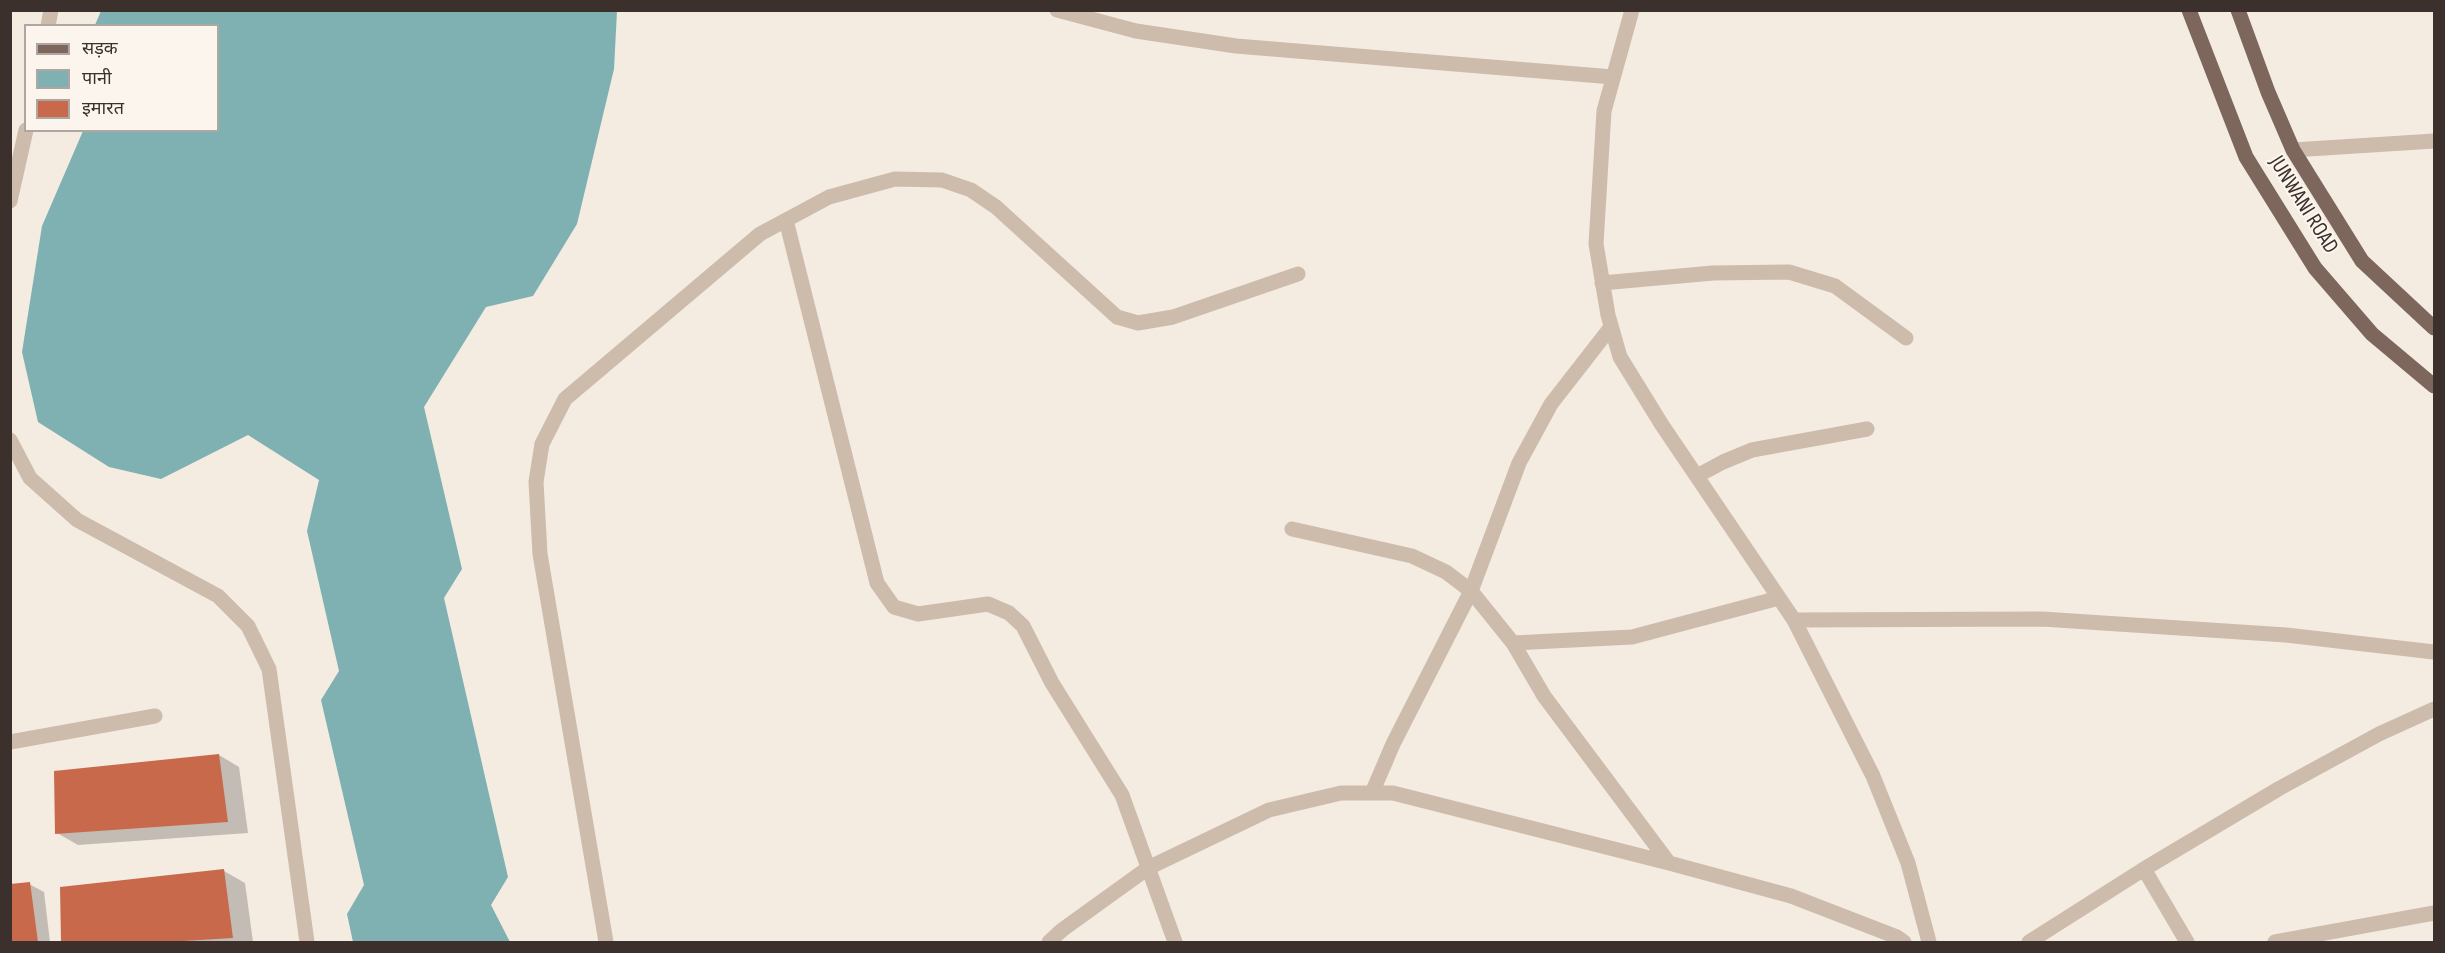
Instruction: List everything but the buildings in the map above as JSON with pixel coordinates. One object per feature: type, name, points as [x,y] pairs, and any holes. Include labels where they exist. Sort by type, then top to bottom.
[{"type":"main road","name":"JUNWANI ROAD","points":[[2189,10],[2246,157],[2315,268],[2372,334],[2434,386]]},
{"type":"main road","name":"JUNWANI ROAD","points":[[2238,10],[2268,92],[2293,150],[2362,261],[2434,328]]},
{"type":"street","points":[[1057,10],[1136,31],[1236,46],[1613,77]]},
{"type":"street","points":[[1632,10],[1604,111],[1596,244],[1611,327],[1620,357],[1794,620],[1873,776],[1908,863],[1929,942]]},
{"type":"street","points":[[10,201],[26,132]]},
{"type":"street","points":[[2293,150],[2434,141]]},
{"type":"street","points":[[606,942],[540,554],[536,482],[542,444],[565,399],[760,234],[829,197],[895,179],[942,180],[971,190],[996,207],[1117,317],[1138,323],[1173,317],[1298,274]]},
{"type":"street","points":[[786,220],[877,583],[894,608],[918,614],[988,604],[1009,613],[1023,626],[1052,683],[1122,795],[1175,942]]},
{"type":"street","points":[[1602,283],[1713,273],[1788,272],[1836,286],[1905,338]]},
{"type":"street","points":[[1372,793],[1393,744],[1471,591],[1519,463],[1551,404],[1611,327]]},
{"type":"street","points":[[1697,476],[1752,450],[1867,429]]},
{"type":"street","points":[[10,440],[30,478],[77,520],[218,596],[248,626],[269,669],[307,942]]},
{"type":"street","points":[[1292,529],[1412,556],[1446,572],[1471,591],[1513,643],[1545,696],[1669,863]]},
{"type":"street","points":[[1513,643],[1632,637],[1779,598]]},
{"type":"street","points":[[1794,620],[2042,619],[2286,635],[2434,652]]},
{"type":"street","points":[[2029,942],[2280,788],[2379,734],[2434,709]]},
{"type":"street","points":[[10,742],[155,716]]},
{"type":"street","points":[[1049,942],[1062,930],[1148,868],[1269,810],[1341,794],[1372,793],[1393,794],[1791,896],[1904,942]]},
{"type":"street","points":[[2144,870],[2187,942]]},
{"type":"street","points":[[2275,942],[2434,913]]},
{"type":"water","points":[[101,11],[617,11],[614,69],[577,224],[533,296],[486,307],[424,407],[462,569],[444,598],[508,877],[491,905],[510,942],[353,942],[347,914],[364,885],[321,700],[339,671],[307,531],[319,480],[248,435],[161,479],[109,467],[38,422],[22,352],[42,226],[83,132],[219,132],[219,24],[95,24]]}]
